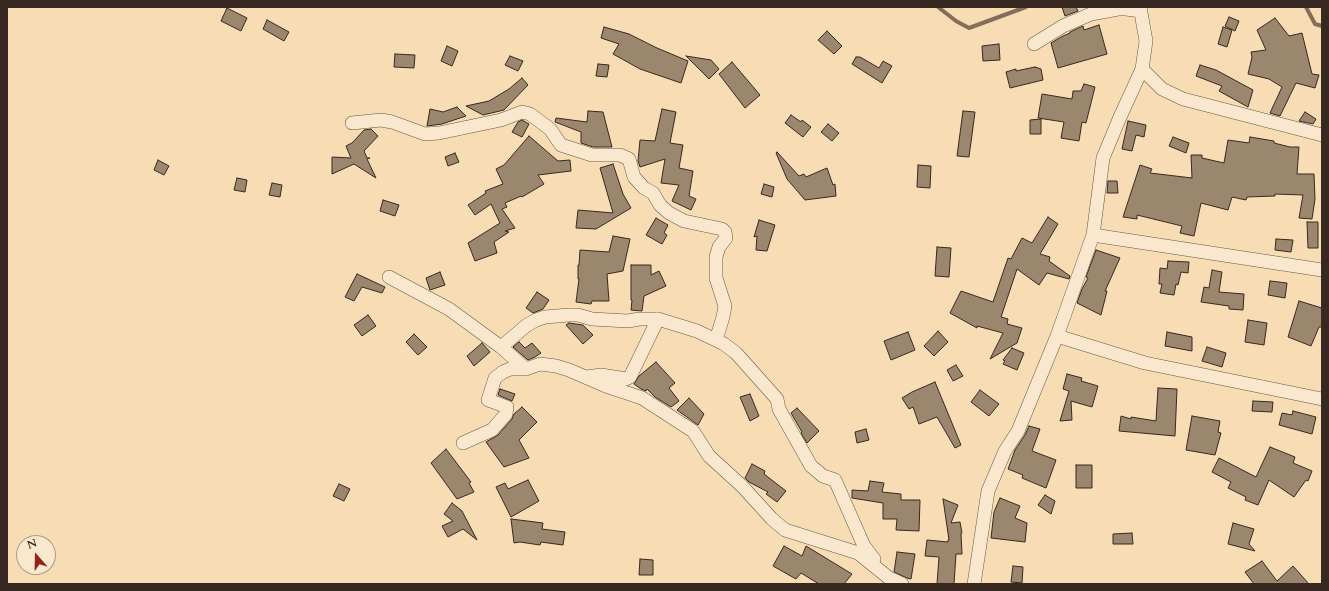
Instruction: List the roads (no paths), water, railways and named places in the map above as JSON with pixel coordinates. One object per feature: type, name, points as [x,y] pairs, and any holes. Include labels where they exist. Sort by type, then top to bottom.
[{"type":"street","points":[[974,584],[988,491],[1005,451],[1018,431],[1057,336],[1093,235],[1103,158],[1142,70],[1146,41],[1140,9],[1118,9],[1091,14],[1063,26],[1034,44]]},
{"type":"street","points":[[1142,70],[1162,89],[1183,99],[1322,135]]},
{"type":"street","points":[[352,123],[381,120],[392,122],[425,134],[439,133],[500,120],[522,112],[530,114],[550,128],[561,145],[592,155],[620,155],[629,159],[634,177],[644,188],[653,193],[660,205],[669,213],[684,221],[722,229],[726,232],[726,238],[719,247],[716,257],[716,278],[725,306],[716,340]]},
{"type":"street","points":[[1093,235],[1322,270]]},
{"type":"street","points":[[389,277],[449,309],[501,347],[526,369]]},
{"type":"street","points":[[501,347],[527,325],[545,317],[569,314],[592,319],[628,321],[639,319],[658,319],[684,327],[724,344],[736,353],[777,399],[779,409],[811,466],[823,476],[835,480],[864,546],[889,578]]},
{"type":"street","points":[[585,378],[601,375],[626,379],[630,378],[658,319]]},
{"type":"street","points":[[1057,336],[1146,363],[1322,399]]},
{"type":"street","points":[[463,443],[492,430],[506,414],[507,407],[488,400],[495,378],[503,372],[510,369],[526,369],[540,364],[556,366],[569,370],[585,378],[642,398],[693,431],[709,456],[742,486],[772,519],[785,530],[858,553],[889,578],[902,584]]},
{"type":"waterway","points":[[938,7],[956,21],[969,28],[1026,7]]},
{"type":"waterway","points":[[1306,7],[1315,24],[1322,26]]}]
